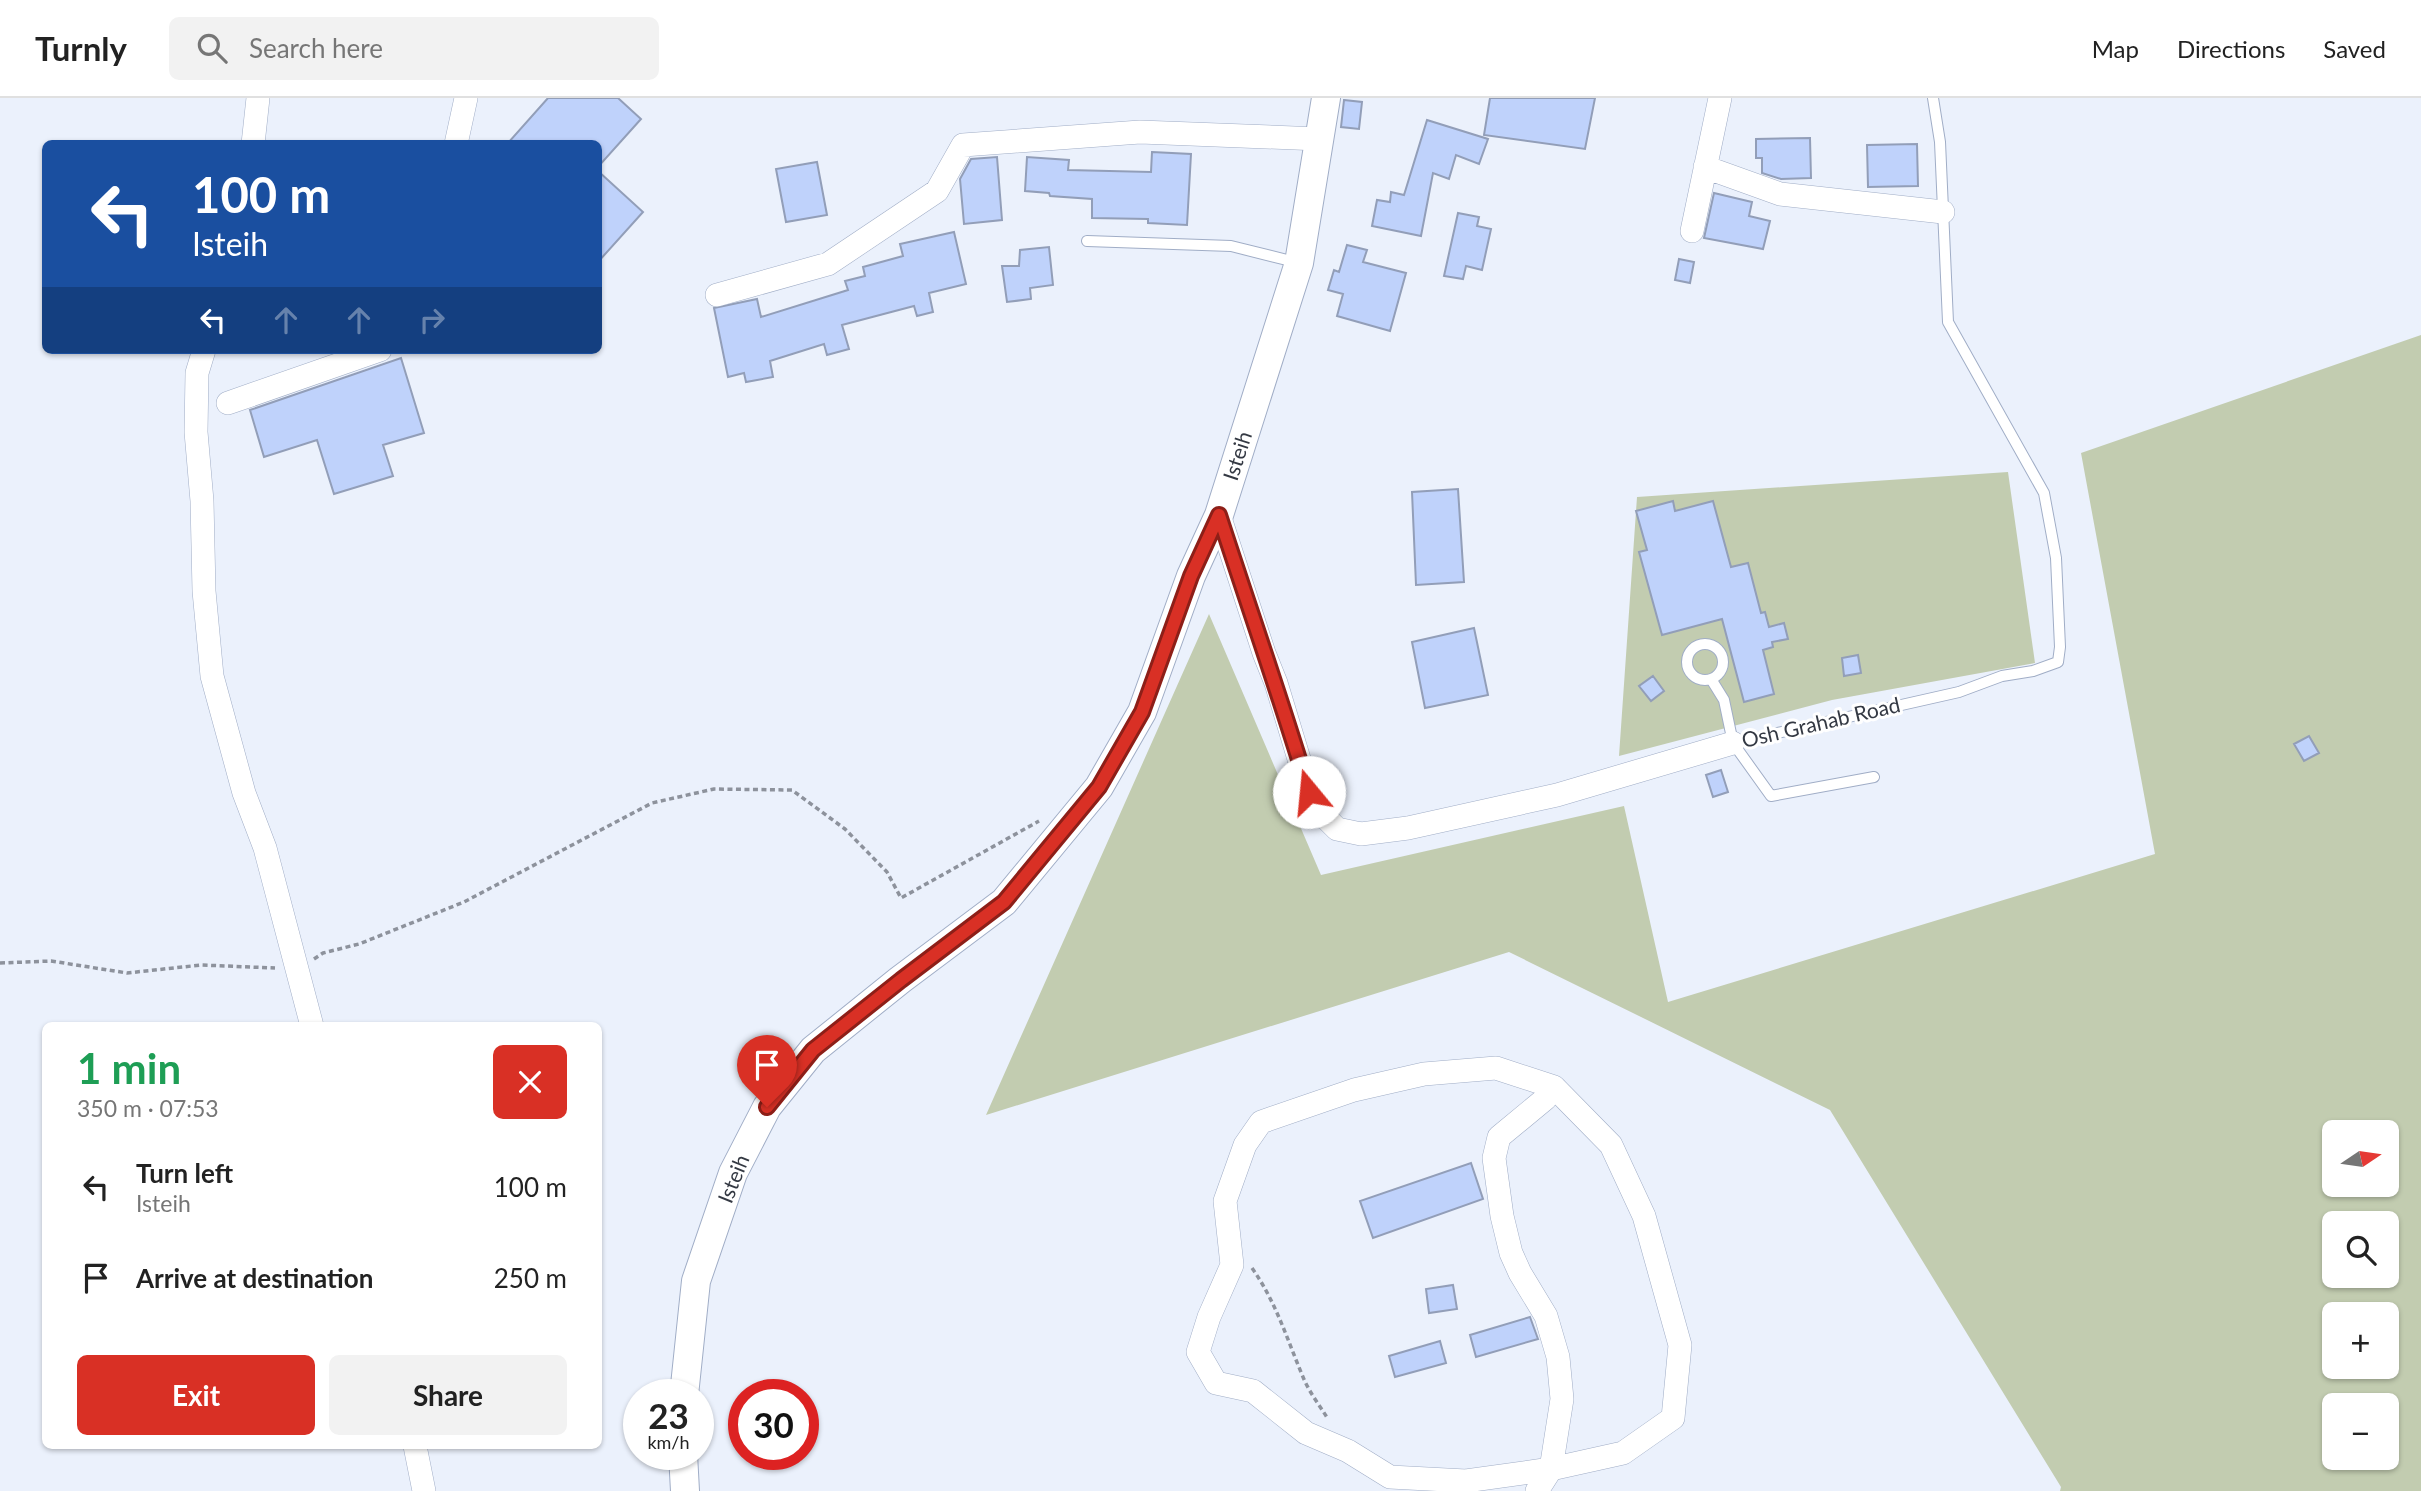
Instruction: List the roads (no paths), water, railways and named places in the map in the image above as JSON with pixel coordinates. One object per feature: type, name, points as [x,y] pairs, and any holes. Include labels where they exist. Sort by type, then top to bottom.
[{"type":"street","points":[[253,140],[258,98]]},
{"type":"street","points":[[457,140],[466,98]]},
{"type":"street","name":"Isteih","points":[[686,1379],[696,1281],[733,1173],[767,1107],[813,1050],[1004,902],[1099,787],[1142,712],[1191,576],[1219,515],[1299,263],[1326,98]]},
{"type":"street","points":[[1692,232],[1720,98]]},
{"type":"street","points":[[717,295],[828,264],[937,191],[963,145],[1140,132],[1320,139]]},
{"type":"street","points":[[1705,167],[1780,194],[1943,212]]},
{"type":"street","points":[[203,354],[197,373],[196,432],[202,501],[204,590],[212,676],[244,793],[265,848],[311,1022]]},
{"type":"street","points":[[228,403],[369,354]]},
{"type":"street","name":"Osh Grahab Road","points":[[1219,515],[1276,683],[1309,792],[1325,817],[1337,829],[1361,834],[1408,828],[1557,795],[1733,743]]},
{"type":"street","points":[[1496,1068],[1554,1087],[1611,1145],[1644,1216],[1680,1345],[1672,1418],[1623,1453],[1550,1469],[1466,1480],[1390,1477],[1348,1451],[1306,1433],[1253,1391],[1216,1383],[1198,1352],[1209,1317],[1232,1265],[1225,1201],[1245,1145],[1261,1122],[1354,1090],[1424,1074],[1496,1068]]},
{"type":"street","points":[[1538,1491],[1550,1469],[1562,1399],[1558,1357],[1546,1316],[1511,1253],[1502,1216],[1494,1158],[1499,1137],[1545,1099],[1554,1087]]},
{"type":"street","points":[[416,1449],[424,1491]]},
{"type":"street","points":[[684,1470],[685,1491]]},
{"type":"lane","name":"Osh Grahab Road","points":[[1733,743],[1946,695],[2002,676],[2033,671],[2058,662],[2060,648],[2056,558],[2044,493],[1948,322],[1940,142],[1933,98]]},
{"type":"lane","points":[[1087,241],[1231,246],[1299,263]]},
{"type":"lane","points":[[1711,679],[1724,700],[1733,743],[1771,796],[1874,777]]}]
